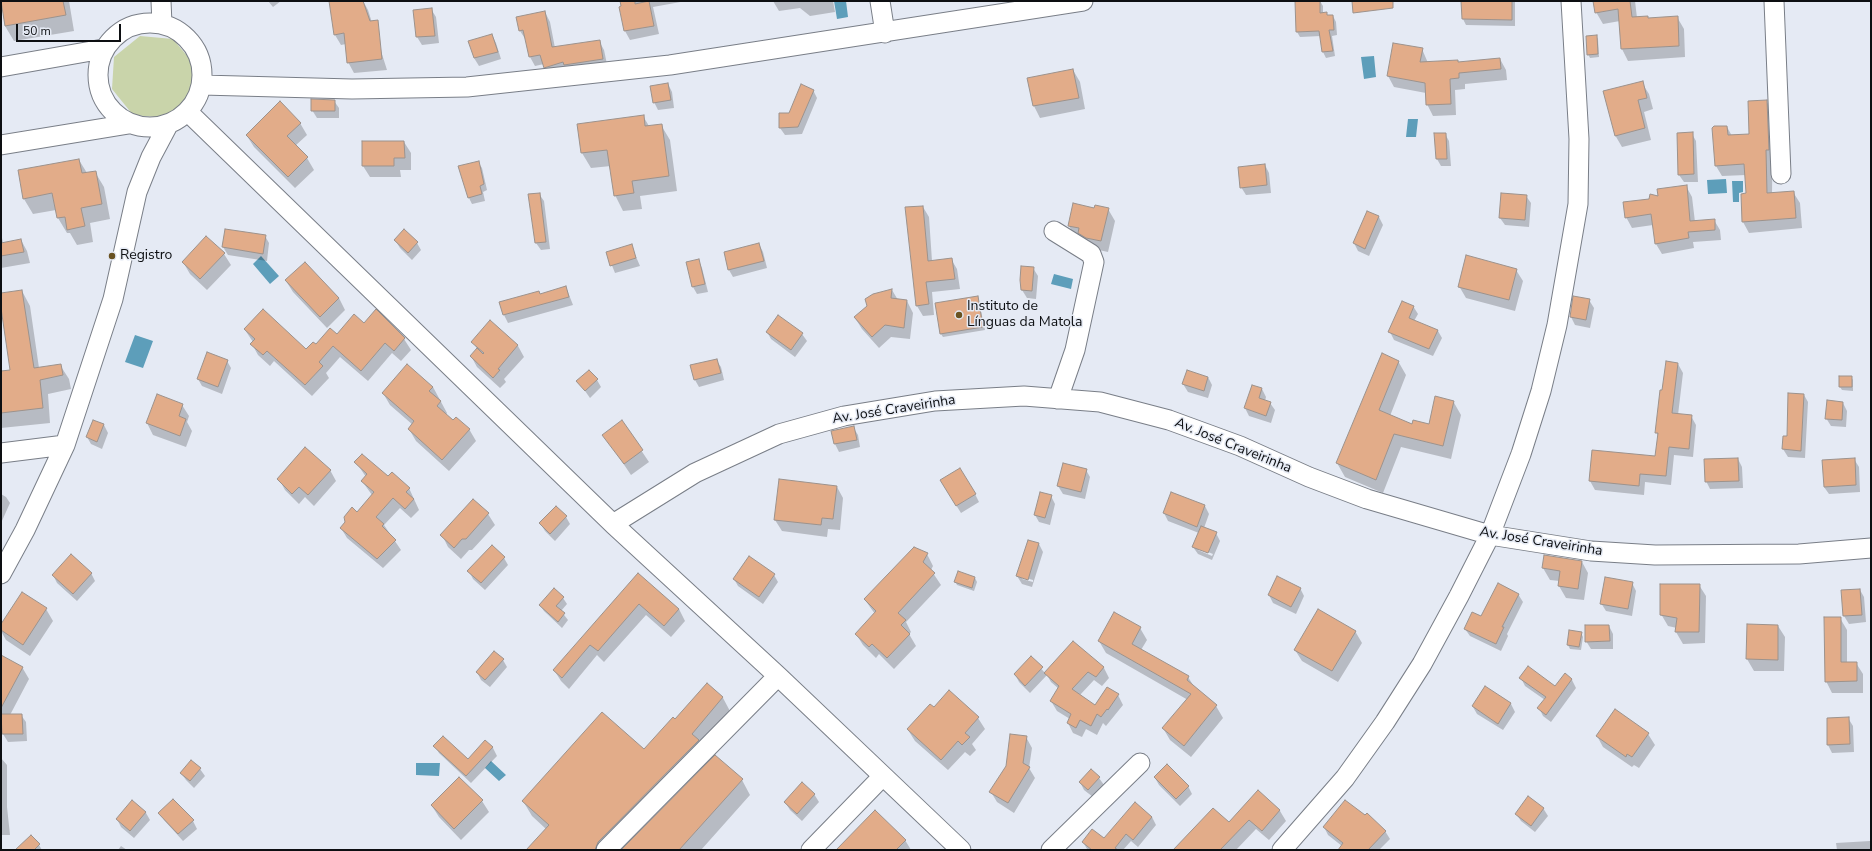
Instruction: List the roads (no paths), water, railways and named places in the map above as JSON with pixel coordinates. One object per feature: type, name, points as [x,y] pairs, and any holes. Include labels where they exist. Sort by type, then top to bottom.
[{"type":"street","points":[[161,1],[162,24]]},
{"type":"street","points":[[880,1],[885,33]]},
{"type":"street","points":[[202,85],[352,89],[467,87],[670,65],[885,33],[1083,1]]},
{"type":"street","points":[[1282,850],[1345,778],[1385,722],[1422,664],[1490,535],[1520,454],[1541,391],[1557,325],[1578,204],[1579,139],[1571,1]]},
{"type":"street","points":[[1774,1],[1781,174]]},
{"type":"street","points":[[139,23],[162,24],[186,36],[200,58],[202,85],[188,112],[168,125],[155,128],[142,128],[129,124],[110,111],[99,92],[97,70],[103,49],[118,32],[139,23]]},
{"type":"street","points":[[1,68],[103,49]]},
{"type":"street","points":[[188,112],[613,524],[778,676],[882,777],[961,850]]},
{"type":"street","points":[[1,145],[129,124]]},
{"type":"street","points":[[1,574],[25,530],[65,445],[113,299],[137,192],[151,157],[168,125]]},
{"type":"street","points":[[1054,231],[1091,254],[1094,262],[1075,350],[1058,399]]},
{"type":"street","name":"Av. José Craveirinha","points":[[613,524],[702,470],[779,434],[844,416],[936,401],[1024,396],[1100,402],[1169,420],[1240,446],[1309,477],[1367,499],[1490,535],[1590,551],[1655,555],[1799,554],[1871,548]]},
{"type":"street","points":[[1,453],[65,445]]},
{"type":"street","points":[[606,850],[778,676]]},
{"type":"street","points":[[1051,850],[1140,763]]},
{"type":"street","points":[[811,850],[882,777]]},
{"type":"water","points":[[834,1],[846,1],[848,17],[837,19]]},
{"type":"water","points":[[1374,56],[1376,77],[1364,79],[1361,57]]},
{"type":"water","points":[[1408,119],[1418,119],[1416,137],[1406,137]]},
{"type":"water","points":[[1726,179],[1727,193],[1708,194],[1707,180]]},
{"type":"water","points":[[1732,181],[1743,181],[1743,192],[1739,193],[1739,202],[1733,202]]},
{"type":"water","points":[[261,256],[279,276],[270,284],[253,264]]},
{"type":"water","points":[[1054,274],[1073,279],[1071,289],[1051,284]]},
{"type":"water","points":[[135,335],[153,341],[143,368],[125,362]]},
{"type":"water","points":[[491,761],[506,775],[499,781],[485,768]]},
{"type":"water","points":[[416,763],[440,763],[439,776],[416,775]]},
{"type":"place","name":"Registro","points":[[112,256]]},
{"type":"place","name":"Instituto de Línguas da Matola","points":[[959,315]]}]
